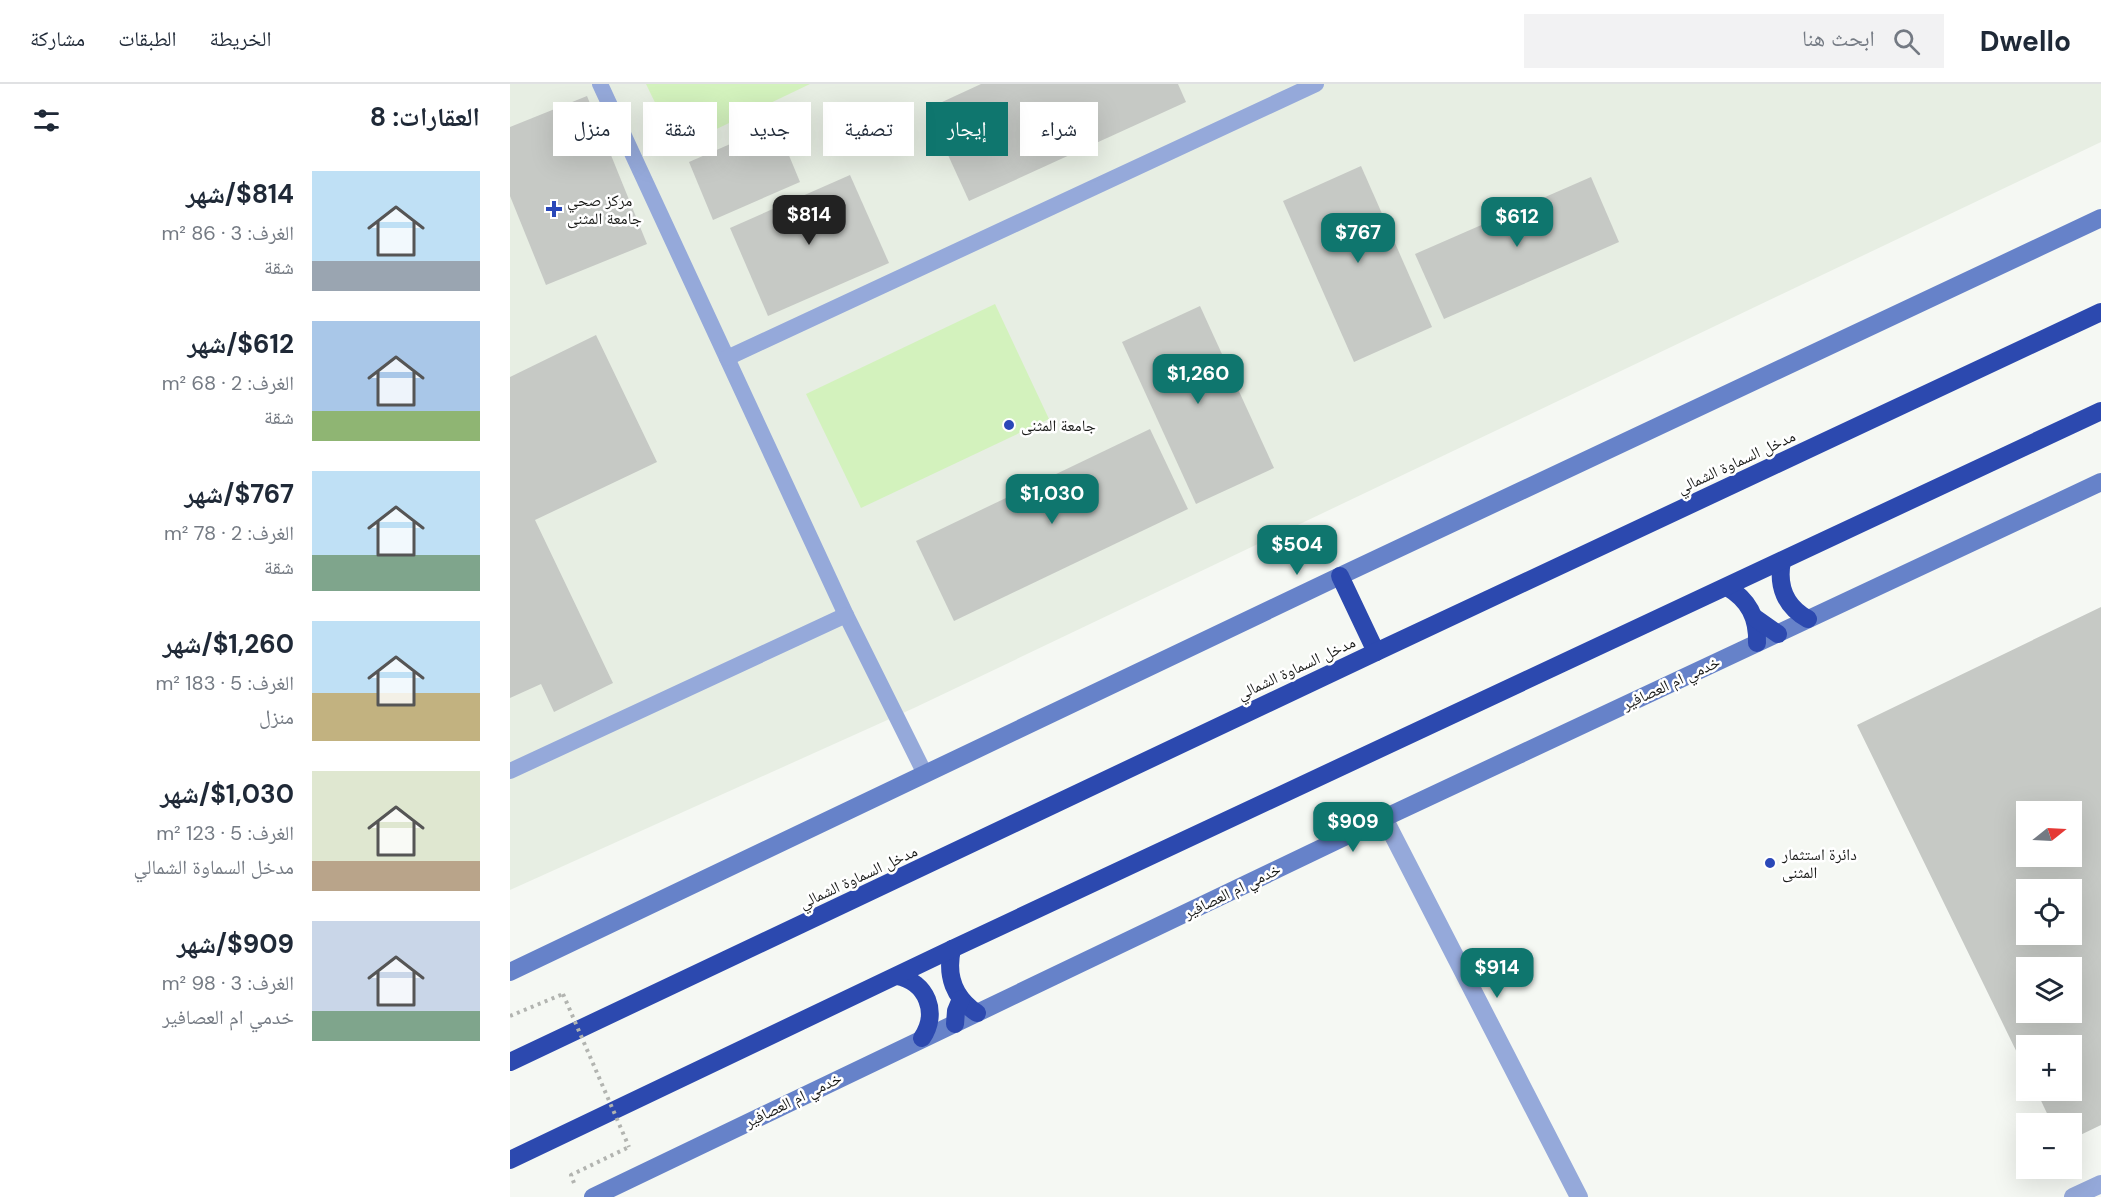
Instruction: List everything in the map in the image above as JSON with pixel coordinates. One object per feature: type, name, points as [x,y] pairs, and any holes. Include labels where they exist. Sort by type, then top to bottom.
[{"type":"highway","name":"مدخل السماوة الشمالي","points":[[510,1062],[2101,312]]},
{"type":"highway","points":[[510,1160],[952,949],[2101,411]]},
{"type":"highway","points":[[1782,561],[1780,582],[1783,592],[1801,614]]},
{"type":"highway","points":[[1340,576],[1376,652]]},
{"type":"highway","points":[[1727,587],[1744,600],[1755,618],[1757,643]]},
{"type":"highway","points":[[1755,618],[1784,631]]},
{"type":"highway","points":[[952,949],[951,980],[961,999],[977,1013]]},
{"type":"highway","points":[[897,976],[910,980],[921,989],[929,1001],[926,1030],[951,1025],[961,999]]},
{"type":"main road","points":[[510,972],[1340,576],[2101,218]]},
{"type":"main road","name":"خدمي ام العصافير","points":[[951,1025],[1384,818],[1784,631],[1801,614],[2101,482]]},
{"type":"main road","name":"خدمي ام العصافير","points":[[593,1197],[926,1030]]},
{"type":"street","points":[[1384,818],[1579,1197]]},
{"type":"street","points":[[2073,1197],[2101,1184]]},
{"type":"lane","points":[[600,84],[846,615],[925,774]]},
{"type":"lane","points":[[727,358],[1316,84]]},
{"type":"lane","points":[[510,771],[846,615]]},
{"type":"path","points":[[510,1016],[563,994],[629,1147],[571,1175]]},
{"type":"shaded area","name":"جامعة المثنى","points":[[510,84],[2101,84],[2101,142],[914,708],[510,890]]},
{"type":"green space","points":[[646,84],[810,84],[773,102],[729,102],[729,123],[717,129],[717,102],[655,102]]},
{"type":"green space","points":[[995,304],[1049,419],[861,508],[806,394]]},
{"type":"building","points":[[981,84],[1178,84],[1186,102],[1098,142],[1098,102],[1020,102],[1020,156],[1068,156],[969,201],[948,156],[1008,156],[1008,102],[942,102]]},
{"type":"building","points":[[587,96],[589,102],[572,102]]},
{"type":"building","points":[[553,110],[553,156],[611,156],[647,244],[546,285],[510,196],[510,127]]},
{"type":"building","points":[[729,145],[729,156],[789,156],[800,182],[713,220],[689,162],[703,156],[717,156],[717,150]]},
{"type":"building","points":[[1361,166],[1432,327],[1354,362],[1283,201]]},
{"type":"building","points":[[850,175],[889,263],[768,316],[730,228]]},
{"type":"building","points":[[1591,177],[1619,242],[1444,319],[1415,254]]},
{"type":"building","points":[[1200,306],[1274,468],[1196,504],[1122,342]]},
{"type":"building","points":[[596,335],[657,462],[535,520],[613,683],[554,712],[541,684],[510,698],[510,377]]},
{"type":"building","points":[[1150,429],[1188,509],[954,621],[916,541]]},
{"type":"building","points":[[2101,607],[2101,1125],[2082,1134],[2082,1113],[2047,1113],[2041,1101],[2082,1101],[2082,1035],[2016,1035],[2016,1051],[1857,725]]},
{"type":"place","name":"مركز صحي جامعة المثنى","points":[[554,209]]},
{"type":"place","name":"جامعة المثنى","points":[[1009,425]]},
{"type":"place","name":"دائرة استثمار المثنى","points":[[1770,863]]}]
